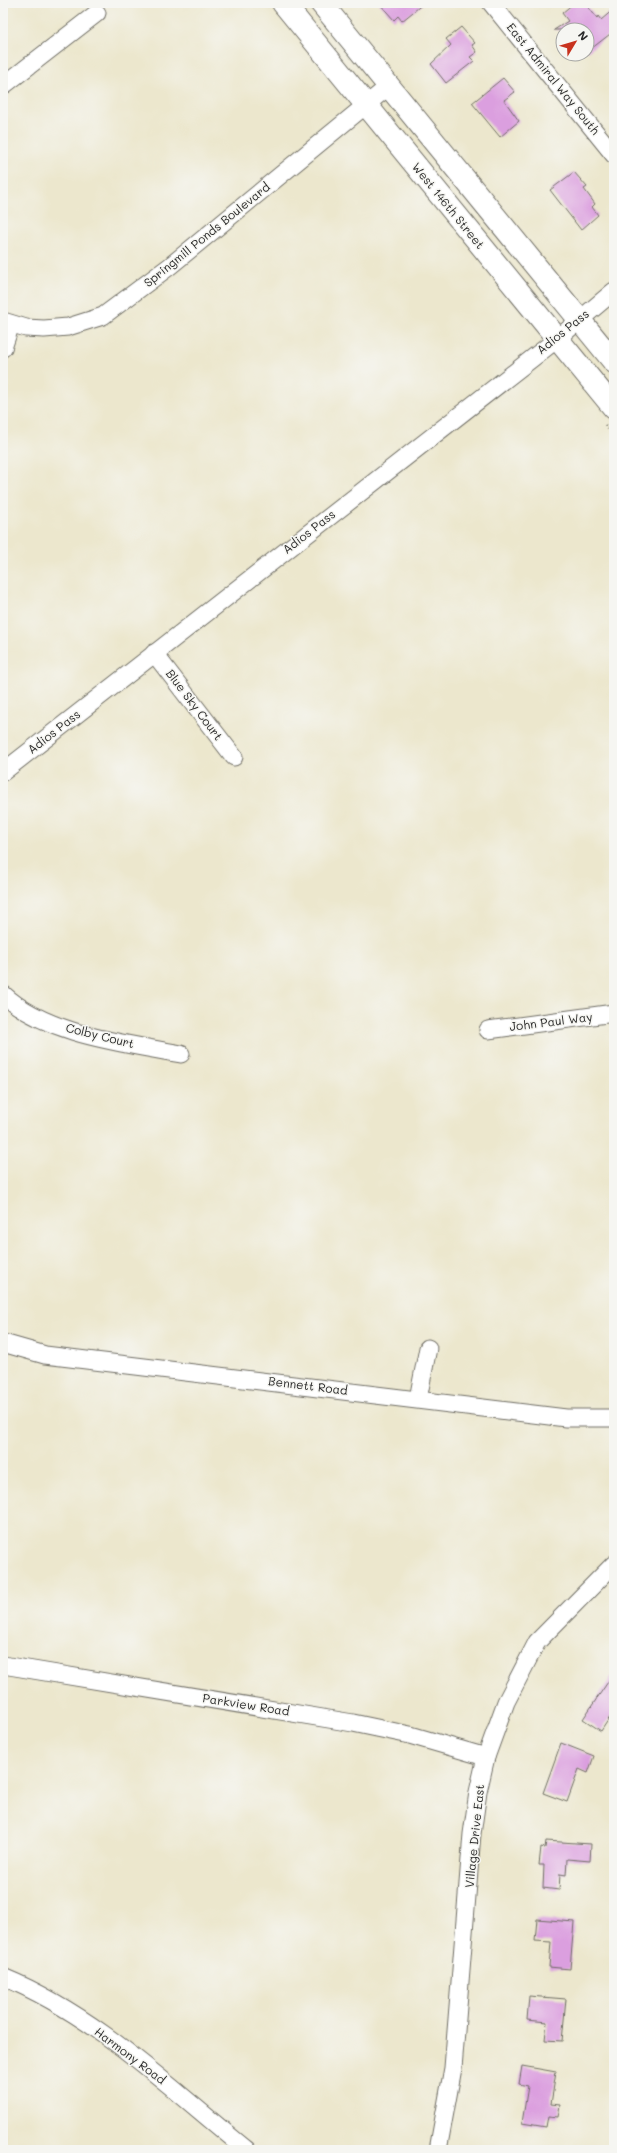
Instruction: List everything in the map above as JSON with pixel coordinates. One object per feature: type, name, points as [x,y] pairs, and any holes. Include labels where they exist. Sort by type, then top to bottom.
[{"type":"main road","name":"West 146th Street","points":[[283,3],[614,408]]},
{"type":"main road","points":[[321,3],[614,362]]},
{"type":"street","name":"East Admiral Way South","points":[[491,3],[614,155]]},
{"type":"street","points":[[3,86],[97,13]]},
{"type":"street","name":"Springmill Ponds Boulevard","points":[[7,322],[44,329],[68,327],[103,316],[170,266],[389,86]]},
{"type":"street","name":"Adios Pass","points":[[3,772],[557,339],[614,291]]},
{"type":"street","points":[[3,348],[7,322]]},
{"type":"street","name":"Blue Sky Court","points":[[154,653],[234,757]]},
{"type":"street","name":"Colby Court","points":[[3,994],[31,1013],[65,1029],[181,1054]]},
{"type":"street","name":"John Paul Way","points":[[488,1030],[614,1013]]},
{"type":"street","name":"Bennett Road","points":[[3,1343],[45,1355],[566,1418],[614,1418]]},
{"type":"street","points":[[418,1399],[428,1348]]},
{"type":"street","name":"Village Drive East","points":[[438,2150],[453,2068],[472,1834],[478,1792],[486,1757],[506,1702],[537,1642],[614,1564]]},
{"type":"street","name":"Parkview Road","points":[[3,1665],[354,1723],[410,1736],[486,1757]]},
{"type":"street","name":"Harmony Road","points":[[3,1977],[54,2003],[114,2041],[247,2150]]},
{"type":"building","points":[[379,3],[424,3],[402,21],[398,16],[394,20]]},
{"type":"building","points":[[574,3],[585,3],[597,18],[598,16],[601,20],[614,9],[614,31],[595,46],[595,22],[566,22],[568,21],[562,13]]},
{"type":"building","points":[[461,27],[475,43],[472,45],[477,52],[470,57],[474,61],[446,83],[431,64],[451,45],[446,39]]},
{"type":"building","points":[[503,78],[515,92],[504,100],[519,121],[500,137],[472,103]]},
{"type":"building","points":[[574,172],[587,187],[584,189],[595,204],[592,207],[598,215],[581,230],[550,190]]},
{"type":"building","points":[[614,1673],[614,1711],[601,1731],[583,1719]]},
{"type":"building","points":[[561,1743],[594,1756],[588,1773],[579,1769],[567,1802],[543,1793]]},
{"type":"building","points":[[546,1841],[591,1844],[590,1861],[567,1859],[566,1875],[560,1874],[559,1890],[543,1888],[544,1865],[539,1865],[541,1847],[545,1848]]},
{"type":"building","points":[[537,1919],[574,1922],[570,1969],[549,1967],[551,1942],[535,1941]]},
{"type":"building","points":[[529,1996],[566,1999],[562,2041],[545,2040],[547,2022],[527,2020]]},
{"type":"building","points":[[522,2066],[556,2072],[551,2104],[560,2105],[558,2117],[548,2116],[546,2127],[522,2123],[528,2086],[519,2084]]}]
